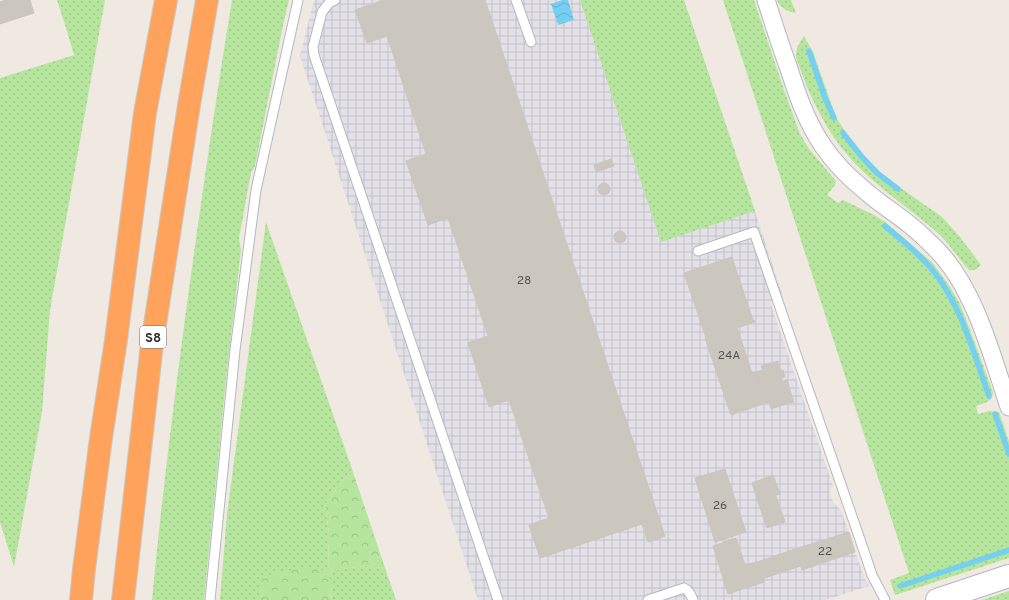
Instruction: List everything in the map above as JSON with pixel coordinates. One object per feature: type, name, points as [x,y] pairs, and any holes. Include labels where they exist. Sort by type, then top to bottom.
[{"type":"highway","points":[[81,600],[101,438],[117,332],[146,113],[166,0]]},
{"type":"highway","name":"S8","points":[[123,600],[152,344],[189,104],[207,0]]},
{"type":"street","points":[[766,0],[798,94],[813,129],[823,145],[846,174],[862,189],[911,226],[937,250],[953,270],[967,292],[976,313],[1009,407]]},
{"type":"street","points":[[937,600],[1009,576]]},
{"type":"lane","points":[[210,600],[234,350],[256,190],[298,0]]},
{"type":"lane","points":[[335,0],[329,3],[322,12],[313,47],[314,55],[498,600]]},
{"type":"lane","points":[[516,0],[531,42]]},
{"type":"lane","points":[[698,251],[754,232],[872,575],[885,600]]},
{"type":"lane","points":[[648,600],[684,588],[691,594],[693,600]]},
{"type":"shaded area","points":[[314,0],[580,0],[661,241],[755,211],[783,297],[770,302],[833,486],[829,491],[834,504],[841,510],[864,577],[869,586],[826,600],[478,600],[300,56]]},
{"type":"green space","points":[[57,0],[105,0],[50,310],[42,412],[14,567],[0,522],[0,78],[74,55]]},
{"type":"green space","points":[[232,0],[289,0],[255,166],[251,173],[239,238],[241,250],[226,379],[204,600],[152,600],[182,339]]},
{"type":"green space","points":[[580,0],[684,0],[755,211],[661,242]]},
{"type":"green space","points":[[723,0],[754,0],[800,134],[809,149],[836,181],[835,185],[827,195],[838,203],[843,200],[885,222],[933,263],[960,304],[993,392],[990,400],[976,406],[978,414],[990,411],[999,412],[1009,441],[1009,558],[895,595],[890,580],[909,573]]},
{"type":"green space","points":[[777,0],[791,0],[796,13],[785,9]]},
{"type":"green space","points":[[804,36],[813,52],[836,117],[848,136],[869,162],[888,179],[942,217],[960,237],[981,265],[977,269],[969,270],[940,235],[869,177],[840,146],[825,123],[812,98],[796,56],[797,50]]},
{"type":"green space","points":[[266,222],[352,469],[325,504],[329,535],[328,571],[365,566],[385,568],[396,600],[330,600],[332,586],[260,577],[262,600],[220,600],[227,514]]},
{"type":"green space","points":[[352,469],[385,568],[365,566],[328,571],[329,535],[325,504]]},
{"type":"green space","points":[[307,567],[328,571],[332,586],[330,600],[262,600],[259,577]]},
{"type":"green space","points":[[1009,591],[1009,600],[982,600]]},
{"type":"water","points":[[562,0],[568,0],[574,20],[558,25],[551,4]]},
{"type":"building","points":[[5,0],[30,0],[34,13],[0,24],[0,2]]},
{"type":"building","points":[[384,0],[485,0],[665,536],[648,542],[642,524],[540,558],[529,525],[549,518],[509,400],[489,407],[468,343],[488,336],[448,218],[428,225],[406,161],[426,154],[387,36],[367,43],[355,10]]},
{"type":"building","points":[[611,159],[614,166],[596,172],[594,165]]},
{"type":"building","points":[[604,183],[608,185],[610,189],[608,193],[604,195],[600,193],[598,189],[600,185]]},
{"type":"building","points":[[620,231],[624,233],[626,237],[624,241],[620,243],[616,241],[614,237],[616,233]]},
{"type":"building","points":[[732,257],[753,320],[755,322],[706,338],[684,273]]},
{"type":"building","points":[[737,327],[752,373],[756,372],[766,403],[731,415],[705,338]]},
{"type":"building","points":[[778,361],[781,371],[783,370],[785,377],[781,378],[782,382],[787,380],[794,403],[793,402],[771,409],[769,402],[766,403],[756,372],[763,370],[761,366]]},
{"type":"building","points":[[725,469],[746,532],[715,542],[695,478]]},
{"type":"building","points":[[773,475],[780,494],[758,502],[752,483]]},
{"type":"building","points":[[776,496],[785,522],[767,528],[758,502]]},
{"type":"building","points":[[849,532],[855,552],[802,570],[795,549]]},
{"type":"building","points":[[736,538],[745,565],[757,562],[764,582],[728,594],[713,546]]},
{"type":"building","points":[[795,549],[801,566],[762,579],[757,562]]},
{"type":"waterway","points":[[809,51],[825,98],[834,118]]},
{"type":"waterway","points":[[843,133],[877,173],[898,189]]},
{"type":"waterway","points":[[885,226],[920,257],[931,268],[941,282],[965,329],[989,396]]},
{"type":"waterway","points":[[995,414],[1009,454]]},
{"type":"waterway","points":[[900,586],[1009,550]]}]
